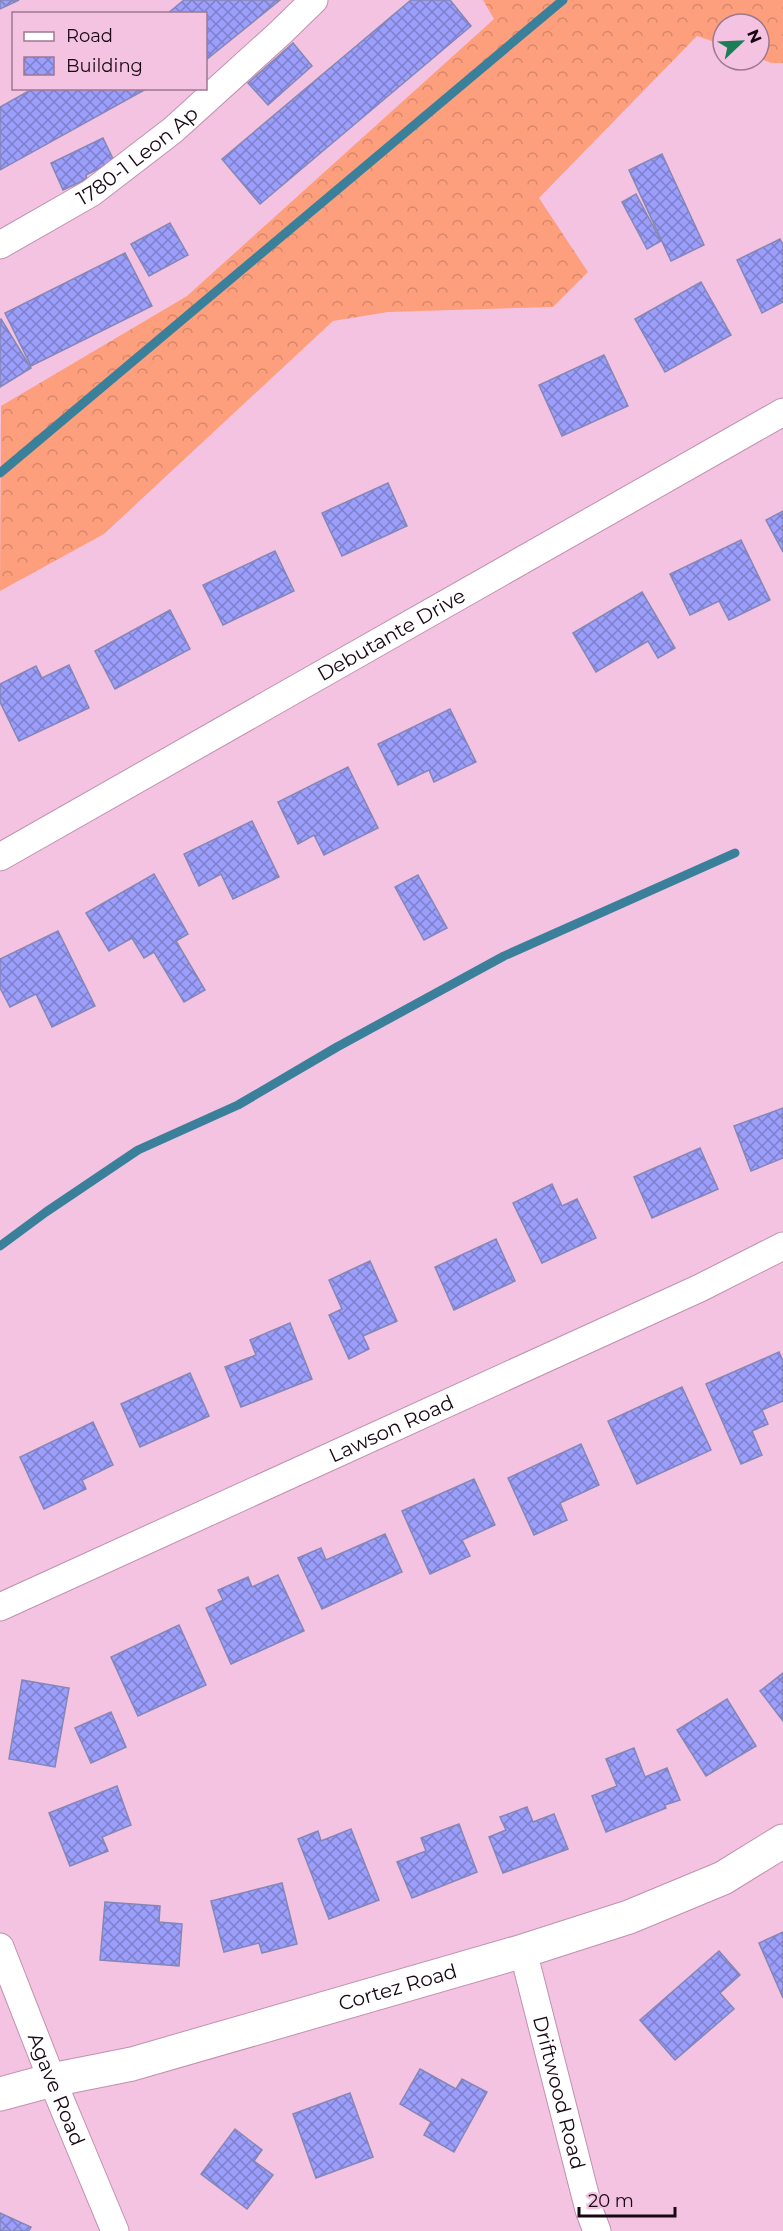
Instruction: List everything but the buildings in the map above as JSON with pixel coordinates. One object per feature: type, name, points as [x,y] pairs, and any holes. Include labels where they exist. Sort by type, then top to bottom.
[{"type":"street","name":"1780-1 Leon Ap","points":[[0,245],[91,194],[155,144],[314,0]]},
{"type":"street","name":"Debutante Drive","points":[[0,857],[783,412]]},
{"type":"street","name":"Lawson Road","points":[[0,1607],[700,1288],[783,1246]]},
{"type":"street","name":"Cortez Road","points":[[0,2094],[52,2080],[132,2064],[523,1951],[629,1917],[723,1878],[783,1841]]},
{"type":"street","name":"Agave Road","points":[[0,1947],[115,2231]]},
{"type":"street","name":"Driftwood Road","points":[[523,1951],[589,2210],[597,2231]]},
{"type":"green space","points":[[483,0],[783,0],[783,63],[771,63],[771,12],[711,12],[711,41],[697,36],[539,198],[588,272],[553,307],[388,312],[333,321],[104,534],[0,591],[1,406],[187,296],[494,19]]},
{"type":"waterway","points":[[0,473],[563,0]]},
{"type":"waterway","points":[[0,1246],[138,1150],[238,1105],[337,1047],[504,956],[735,853]]}]
